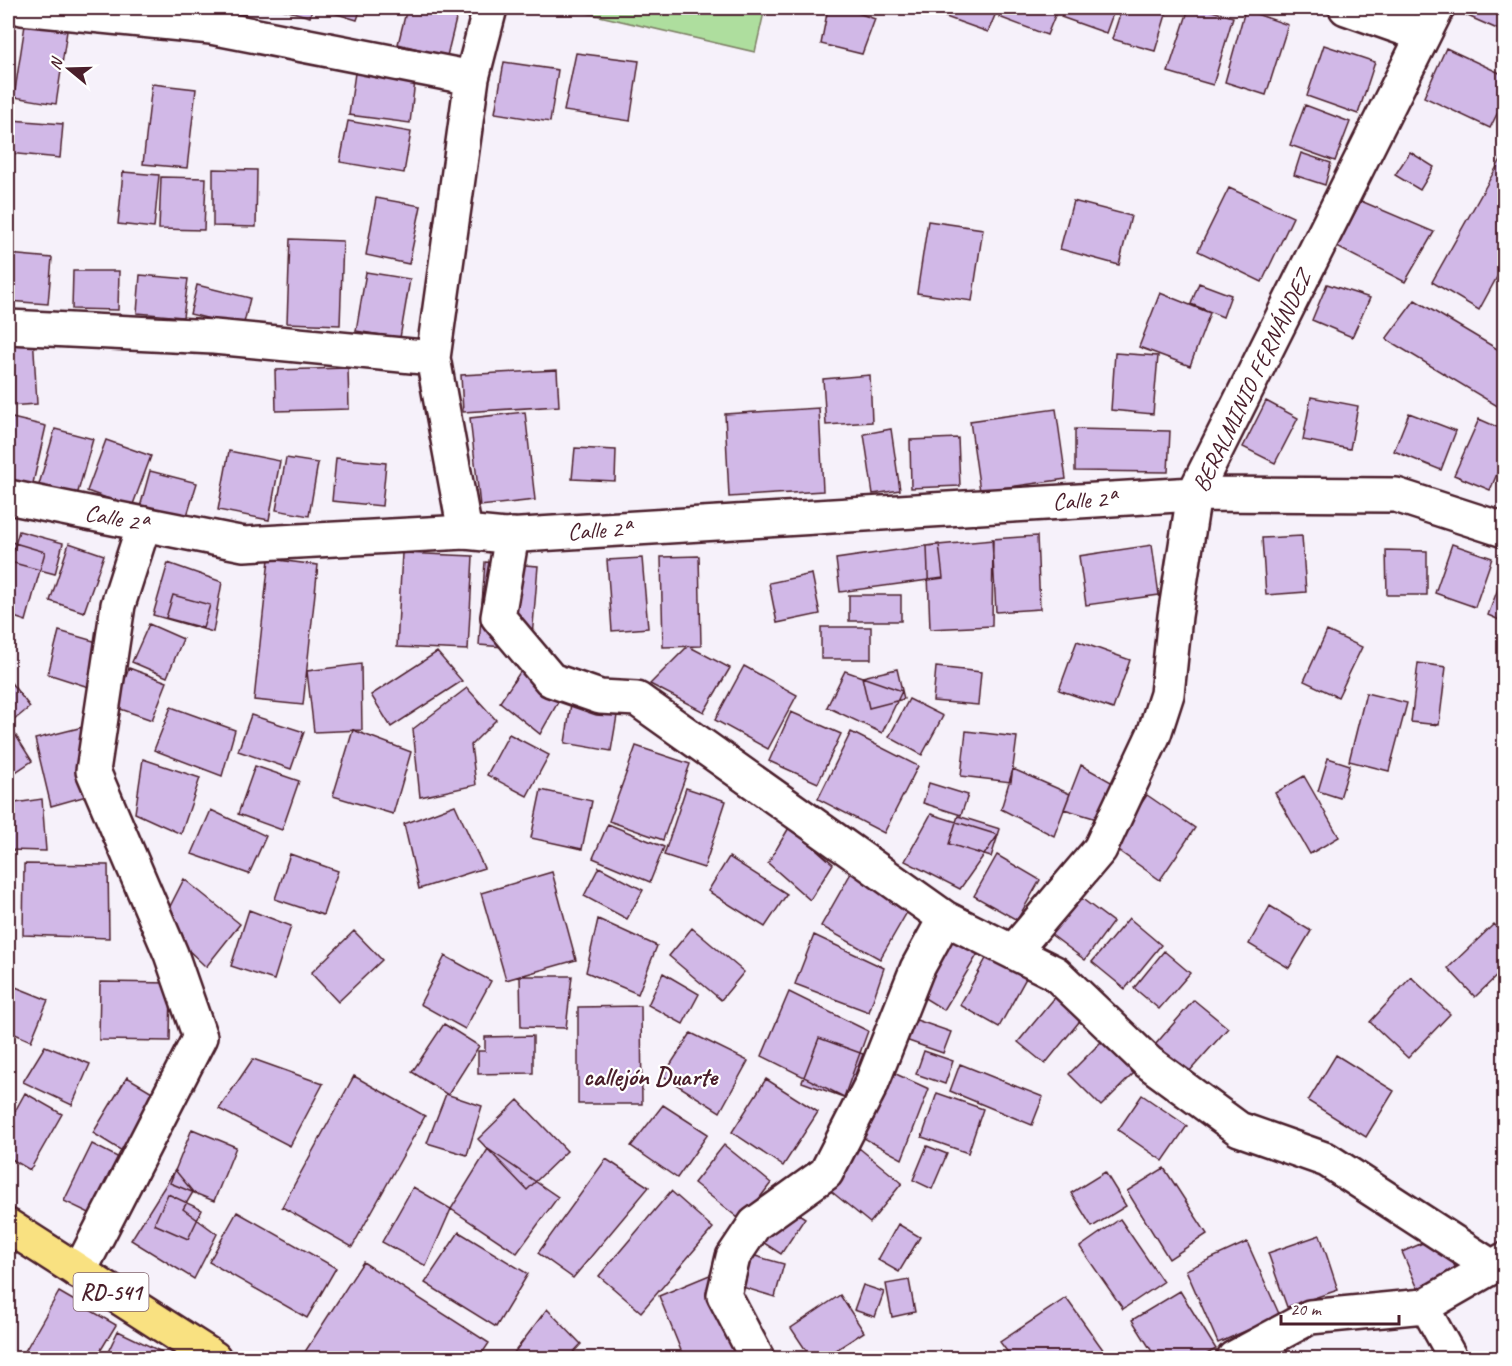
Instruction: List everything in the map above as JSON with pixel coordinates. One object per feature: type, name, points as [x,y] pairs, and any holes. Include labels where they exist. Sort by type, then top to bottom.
[{"type":"main road","name":"RD-541","points":[[8,1226],[214,1359]]},
{"type":"street","points":[[22,8],[212,27],[472,78]]},
{"type":"street","points":[[465,532],[434,358],[472,78],[490,8]]},
{"type":"street","points":[[1346,8],[1430,21]]},
{"type":"street","name":"BERALMINIO FERNÁNDEZ","points":[[1013,952],[1100,849],[1154,734],[1167,694],[1175,616],[1194,494],[1430,21]]},
{"type":"street","points":[[8,327],[214,338],[434,358]]},
{"type":"street","name":"Calle 2ª","points":[[8,497],[244,544],[465,532],[512,535],[1194,494],[1396,495],[1504,530]]},
{"type":"street","points":[[79,1272],[200,1037],[166,943],[93,771],[118,605],[144,524]]},
{"type":"street","points":[[512,535],[498,616],[551,680],[600,697],[637,699],[945,918],[1055,973],[1148,1062],[1239,1130],[1327,1160],[1498,1263],[1424,1306],[1310,1317],[1234,1359]]},
{"type":"street","points":[[757,1359],[724,1295],[733,1257],[755,1224],[825,1173],[871,1084],[917,969],[945,918]]},
{"type":"street","points":[[1424,1306],[1453,1359]]},
{"type":"green space","points":[[565,8],[765,8],[755,52]]},
{"type":"building","points":[[278,8],[312,8],[310,17]]},
{"type":"building","points":[[325,8],[361,8],[357,20],[324,10]]},
{"type":"building","points":[[407,8],[444,8],[458,11],[447,56],[398,44]]},
{"type":"building","points":[[828,8],[844,8],[875,19],[862,54],[821,44]]},
{"type":"building","points":[[946,8],[998,8],[988,32],[943,16]]},
{"type":"building","points":[[1002,8],[1058,8],[1047,35],[999,17]]},
{"type":"building","points":[[1065,8],[1115,8],[1106,33],[1061,17]]},
{"type":"building","points":[[1122,8],[1168,8],[1155,51],[1112,39]]},
{"type":"building","points":[[1189,8],[1201,8],[1233,17],[1213,85],[1168,72]]},
{"type":"building","points":[[1463,8],[1504,8],[1504,32],[1461,13]]},
{"type":"building","points":[[1245,10],[1288,25],[1266,95],[1225,82]]},
{"type":"building","points":[[25,25],[67,31],[56,104],[14,97]]},
{"type":"building","points":[[1324,45],[1375,62],[1358,114],[1307,96]]},
{"type":"building","points":[[1446,48],[1504,75],[1504,100],[1490,128],[1424,97]]},
{"type":"building","points":[[576,53],[639,61],[630,121],[564,111]]},
{"type":"building","points":[[504,62],[558,70],[550,122],[495,113]]},
{"type":"building","points":[[355,73],[415,81],[410,123],[349,115]]},
{"type":"building","points":[[152,84],[196,89],[187,168],[143,164]]},
{"type":"building","points":[[1305,105],[1350,122],[1335,161],[1290,145]]},
{"type":"building","points":[[11,120],[63,124],[60,158],[8,153]]},
{"type":"building","points":[[348,121],[411,132],[404,173],[340,162]]},
{"type":"building","points":[[1410,152],[1434,167],[1420,190],[1395,175]]},
{"type":"building","points":[[1301,153],[1331,163],[1325,185],[1294,175]]},
{"type":"building","points":[[1504,154],[1504,264],[1479,310],[1432,282]]},
{"type":"building","points":[[213,169],[257,170],[256,227],[213,226]]},
{"type":"building","points":[[123,172],[159,175],[154,228],[118,224]]},
{"type":"building","points":[[161,177],[206,178],[204,230],[159,229]]},
{"type":"building","points":[[1229,188],[1293,217],[1262,282],[1198,251]]},
{"type":"building","points":[[376,198],[421,206],[409,264],[366,255]]},
{"type":"building","points":[[1073,201],[1131,216],[1119,265],[1060,249]]},
{"type":"building","points":[[1361,201],[1434,232],[1405,282],[1337,247]]},
{"type":"building","points":[[928,221],[983,229],[972,301],[917,293]]},
{"type":"building","points":[[290,239],[343,241],[340,325],[287,323]]},
{"type":"building","points":[[8,254],[52,258],[48,304],[8,301]]},
{"type":"building","points":[[73,271],[119,271],[118,310],[72,309]]},
{"type":"building","points":[[366,272],[410,279],[400,338],[356,331]]},
{"type":"building","points":[[140,275],[188,279],[183,317],[137,313]]},
{"type":"building","points":[[1199,283],[1231,295],[1223,317],[1191,304]]},
{"type":"building","points":[[1327,284],[1370,298],[1352,337],[1312,320]]},
{"type":"building","points":[[197,285],[250,298],[243,327],[190,314]]},
{"type":"building","points":[[1160,293],[1210,313],[1190,366],[1139,347]]},
{"type":"building","points":[[1415,300],[1504,353],[1504,410],[1386,339]]},
{"type":"building","points":[[33,333],[37,404],[8,406],[8,335]]},
{"type":"building","points":[[1115,353],[1158,356],[1153,414],[1111,410]]},
{"type":"building","points":[[348,368],[349,409],[276,411],[275,370]]},
{"type":"building","points":[[557,370],[559,406],[463,412],[461,375]]},
{"type":"building","points":[[870,375],[872,422],[826,425],[823,379]]},
{"type":"building","points":[[1311,397],[1358,406],[1350,449],[1303,440]]},
{"type":"building","points":[[1266,401],[1298,418],[1275,463],[1243,447]]},
{"type":"building","points":[[819,408],[823,491],[729,497],[725,414]]},
{"type":"building","points":[[1056,409],[1066,479],[980,491],[970,421]]},
{"type":"building","points":[[525,412],[535,500],[480,506],[470,418]]},
{"type":"building","points":[[1409,413],[1456,431],[1441,470],[1394,451]]},
{"type":"building","points":[[8,417],[46,426],[31,492],[8,487]]},
{"type":"building","points":[[1479,419],[1504,430],[1504,458],[1490,490],[1454,475]]},
{"type":"building","points":[[55,429],[93,439],[76,499],[38,488]]},
{"type":"building","points":[[891,429],[900,490],[873,494],[864,434]]},
{"type":"building","points":[[1075,429],[1170,431],[1168,472],[1075,471]]},
{"type":"building","points":[[958,438],[960,486],[911,488],[910,440]]},
{"type":"building","points":[[106,440],[151,456],[132,507],[87,491]]},
{"type":"building","points":[[575,448],[616,450],[615,481],[572,479]]},
{"type":"building","points":[[229,451],[280,461],[269,520],[218,510]]},
{"type":"building","points":[[286,458],[318,463],[309,516],[276,510]]},
{"type":"building","points":[[336,458],[386,463],[382,506],[332,501]]},
{"type":"building","points":[[150,471],[197,483],[186,519],[140,507]]},
{"type":"building","points":[[19,531],[63,543],[55,574],[10,562]]},
{"type":"building","points":[[1037,536],[1040,609],[996,612],[992,539]]},
{"type":"building","points":[[1302,536],[1306,592],[1266,595],[1262,538]]},
{"type":"building","points":[[993,540],[992,626],[930,629],[927,546]]},
{"type":"building","points":[[8,541],[45,552],[26,621],[8,615]]},
{"type":"building","points":[[69,543],[104,555],[84,612],[50,601]]},
{"type":"building","points":[[939,544],[943,578],[840,592],[836,559]]},
{"type":"building","points":[[1452,544],[1492,558],[1475,607],[1435,593]]},
{"type":"building","points":[[1152,545],[1159,595],[1086,605],[1079,556]]},
{"type":"building","points":[[1386,550],[1427,551],[1427,595],[1387,595]]},
{"type":"building","points":[[402,553],[473,556],[468,650],[397,647]]},
{"type":"building","points":[[699,556],[701,646],[663,647],[661,557]]},
{"type":"building","points":[[642,558],[648,628],[612,631],[607,560]]},
{"type":"building","points":[[269,559],[318,565],[303,705],[254,700]]},
{"type":"building","points":[[485,562],[538,566],[531,649],[479,645]]},
{"type":"building","points":[[168,563],[222,582],[213,632],[153,615]]},
{"type":"building","points":[[1504,573],[1504,622],[1488,615]]},
{"type":"building","points":[[812,574],[820,614],[777,623],[769,583]]},
{"type":"building","points":[[173,595],[210,605],[203,628],[166,618]]},
{"type":"building","points":[[849,595],[901,595],[901,621],[849,621]]},
{"type":"building","points":[[149,624],[183,639],[167,677],[132,662]]},
{"type":"building","points":[[821,627],[871,627],[871,659],[821,659]]},
{"type":"building","points":[[59,631],[111,646],[101,691],[48,674]]},
{"type":"building","points":[[1327,631],[1362,647],[1338,697],[1304,681]]},
{"type":"building","points":[[1077,641],[1130,660],[1113,709],[1059,690]]},
{"type":"building","points":[[688,646],[730,668],[704,712],[650,684]]},
{"type":"building","points":[[437,652],[462,681],[391,727],[371,695]]},
{"type":"building","points":[[1418,663],[1446,667],[1439,725],[1411,722]]},
{"type":"building","points":[[361,664],[362,730],[314,732],[307,671]]},
{"type":"building","points":[[744,666],[797,695],[768,749],[715,720]]},
{"type":"building","points":[[936,667],[981,672],[978,705],[933,701]]},
{"type":"building","points":[[129,668],[167,682],[152,720],[115,707]]},
{"type":"building","points":[[522,669],[562,695],[540,734],[500,702]]},
{"type":"building","points":[[897,669],[904,699],[869,708],[862,677]]},
{"type":"building","points":[[845,671],[902,691],[882,733],[827,707]]},
{"type":"building","points":[[8,679],[30,707],[8,725]]},
{"type":"building","points":[[467,688],[496,720],[471,745],[476,785],[420,797],[413,729]]},
{"type":"building","points":[[1366,693],[1407,703],[1389,771],[1349,761]]},
{"type":"building","points":[[572,697],[619,704],[611,751],[565,743]]},
{"type":"building","points":[[909,699],[943,716],[922,755],[889,737]]},
{"type":"building","points":[[171,707],[235,730],[222,776],[154,750]]},
{"type":"building","points":[[791,712],[841,734],[818,783],[769,761]]},
{"type":"building","points":[[251,715],[304,732],[291,769],[238,751]]},
{"type":"building","points":[[83,727],[97,793],[51,806],[35,739]]},
{"type":"building","points":[[353,730],[411,752],[393,814],[333,796]]},
{"type":"building","points":[[13,731],[32,761],[8,777],[8,735]]},
{"type":"building","points":[[966,731],[1017,737],[1011,782],[961,776]]},
{"type":"building","points":[[851,732],[918,766],[884,833],[818,799]]},
{"type":"building","points":[[509,734],[549,755],[527,796],[487,775]]},
{"type":"building","points":[[636,746],[690,764],[663,840],[609,821]]},
{"type":"building","points":[[1328,758],[1350,765],[1340,798],[1318,791]]},
{"type":"building","points":[[143,759],[200,778],[181,834],[135,813]]},
{"type":"building","points":[[1081,765],[1113,783],[1097,819],[1064,809]]},
{"type":"building","points":[[255,766],[299,781],[282,830],[238,814]]},
{"type":"building","points":[[1013,769],[1070,794],[1054,836],[1001,809]]},
{"type":"building","points":[[1304,776],[1339,837],[1310,854],[1275,793]]},
{"type":"building","points":[[929,783],[968,795],[961,815],[923,803]]},
{"type":"building","points":[[686,788],[726,801],[704,868],[664,855]]},
{"type":"building","points":[[541,790],[592,801],[582,849],[531,838]]},
{"type":"building","points":[[1147,795],[1195,828],[1160,880],[1112,846]]},
{"type":"building","points":[[42,799],[46,851],[8,850],[8,804]]},
{"type":"building","points":[[455,805],[484,868],[419,889],[404,824]]},
{"type":"building","points":[[211,810],[266,836],[249,874],[192,854]]},
{"type":"building","points":[[931,814],[998,835],[960,889],[905,861]]},
{"type":"building","points":[[958,816],[1000,829],[991,857],[949,844]]},
{"type":"building","points":[[608,824],[664,847],[650,882],[593,858]]},
{"type":"building","points":[[790,826],[833,864],[810,900],[768,863]]},
{"type":"building","points":[[290,854],[338,871],[323,915],[275,899]]},
{"type":"building","points":[[997,855],[1040,880],[1017,920],[974,896]]},
{"type":"building","points":[[729,857],[787,894],[765,927],[708,891]]},
{"type":"building","points":[[24,864],[108,865],[109,938],[23,935]]},
{"type":"building","points":[[855,866],[914,900],[880,959],[821,926]]},
{"type":"building","points":[[599,867],[643,890],[627,919],[584,896]]},
{"type":"building","points":[[552,872],[576,960],[506,980],[481,893]]},
{"type":"building","points":[[184,879],[240,924],[206,967],[161,924]]},
{"type":"building","points":[[1073,892],[1113,922],[1085,960],[1045,930]]},
{"type":"building","points":[[1270,906],[1311,931],[1289,968],[1249,944]]},
{"type":"building","points":[[249,910],[291,926],[274,980],[231,966]]},
{"type":"building","points":[[1129,918],[1161,945],[1125,989],[1092,962]]},
{"type":"building","points":[[598,919],[657,946],[638,994],[586,972]]},
{"type":"building","points":[[1494,924],[1504,934],[1504,969],[1475,997],[1448,968]]},
{"type":"building","points":[[692,928],[744,972],[721,1000],[669,956]]},
{"type":"building","points":[[354,931],[382,960],[338,1002],[311,973]]},
{"type":"building","points":[[955,931],[982,947],[944,1010],[918,994]]},
{"type":"building","points":[[814,935],[884,968],[869,1012],[795,984]]},
{"type":"building","points":[[992,948],[1031,969],[999,1027],[960,1005]]},
{"type":"building","points":[[1164,951],[1190,973],[1159,1009],[1134,988]]},
{"type":"building","points":[[445,956],[491,981],[465,1029],[420,1004]]},
{"type":"building","points":[[663,973],[699,994],[683,1024],[648,1005]]},
{"type":"building","points":[[520,976],[572,976],[566,1028],[521,1027]]},
{"type":"building","points":[[1411,977],[1450,1014],[1408,1058],[1370,1022]]},
{"type":"building","points":[[100,982],[171,983],[170,1041],[99,1040]]},
{"type":"building","points":[[8,984],[48,1000],[31,1041],[8,1031]]},
{"type":"building","points":[[789,992],[868,1031],[844,1097],[762,1056]]},
{"type":"building","points":[[1057,995],[1083,1017],[1045,1064],[1018,1042]]},
{"type":"building","points":[[1194,1000],[1228,1028],[1188,1073],[1155,1045]]},
{"type":"building","points":[[641,1006],[642,1104],[578,1104],[578,1007]]},
{"type":"building","points":[[905,1016],[951,1032],[943,1053],[897,1037]]},
{"type":"building","points":[[444,1024],[479,1046],[448,1095],[412,1072]]},
{"type":"building","points":[[691,1033],[748,1061],[720,1112],[663,1076]]},
{"type":"building","points":[[533,1036],[533,1073],[478,1074],[478,1051],[485,1051],[485,1037]]},
{"type":"building","points":[[819,1038],[863,1054],[846,1098],[802,1082]]},
{"type":"building","points":[[1102,1041],[1134,1073],[1101,1106],[1069,1074]]},
{"type":"building","points":[[45,1046],[90,1064],[72,1105],[23,1082]]},
{"type":"building","points":[[924,1051],[953,1061],[945,1084],[916,1074]]},
{"type":"building","points":[[1336,1055],[1394,1091],[1366,1137],[1308,1101]]},
{"type":"building","points":[[253,1059],[323,1084],[290,1146],[219,1109]]},
{"type":"building","points":[[960,1064],[1043,1097],[1032,1125],[950,1091]]},
{"type":"building","points":[[887,1070],[929,1089],[902,1159],[862,1137]]},
{"type":"building","points":[[354,1076],[425,1116],[352,1247],[282,1207]]},
{"type":"building","points":[[127,1077],[169,1102],[135,1159],[93,1133]]},
{"type":"building","points":[[766,1079],[818,1112],[783,1166],[732,1132]]},
{"type":"building","points":[[25,1093],[62,1114],[30,1170],[8,1157],[8,1124]]},
{"type":"building","points":[[937,1093],[983,1109],[968,1153],[922,1137]]},
{"type":"building","points":[[446,1094],[482,1106],[467,1155],[427,1143]]},
{"type":"building","points":[[1142,1095],[1187,1126],[1163,1161],[1118,1130]]},
{"type":"building","points":[[518,1100],[567,1151],[527,1190],[478,1139]]},
{"type":"building","points":[[663,1105],[708,1134],[677,1178],[631,1146]]},
{"type":"building","points":[[192,1129],[236,1147],[214,1201],[170,1183]]},
{"type":"building","points":[[92,1144],[133,1165],[106,1221],[64,1201]]},
{"type":"building","points":[[724,1145],[771,1183],[742,1221],[694,1183]]},
{"type":"building","points":[[927,1146],[947,1154],[932,1189],[913,1180]]},
{"type":"building","points":[[859,1148],[902,1183],[870,1223],[827,1188]]},
{"type":"building","points":[[488,1149],[558,1197],[517,1253],[451,1209]]},
{"type":"building","points":[[606,1159],[649,1187],[573,1278],[538,1253]]},
{"type":"building","points":[[1164,1168],[1207,1234],[1169,1259],[1127,1191]]},
{"type":"building","points":[[175,1170],[193,1192],[183,1209],[217,1234],[194,1279],[131,1240]]},
{"type":"building","points":[[1105,1172],[1126,1206],[1092,1227],[1071,1193]]},
{"type":"building","points":[[413,1187],[451,1209],[426,1266],[382,1242]]},
{"type":"building","points":[[671,1191],[713,1228],[641,1312],[599,1276]]},
{"type":"building","points":[[168,1194],[202,1210],[188,1239],[154,1224]]},
{"type":"building","points":[[785,1205],[805,1218],[781,1254],[761,1241]]},
{"type":"building","points":[[237,1212],[336,1268],[307,1318],[209,1262]]},
{"type":"building","points":[[1120,1219],[1163,1282],[1123,1309],[1080,1247]]},
{"type":"building","points":[[898,1224],[920,1237],[899,1272],[878,1260]]},
{"type":"building","points":[[459,1232],[528,1274],[496,1327],[425,1283]]},
{"type":"building","points":[[1320,1235],[1338,1290],[1287,1307],[1268,1253]]},
{"type":"building","points":[[1441,1235],[1458,1274],[1419,1291],[1402,1252]]},
{"type":"building","points":[[1247,1242],[1280,1316],[1218,1343],[1186,1270]]},
{"type":"building","points":[[748,1254],[784,1264],[775,1297],[739,1286]]},
{"type":"building","points":[[363,1262],[489,1343],[479,1358],[301,1358]]},
{"type":"building","points":[[712,1274],[743,1350],[722,1358],[684,1358],[659,1296]]},
{"type":"building","points":[[909,1280],[915,1312],[892,1317],[886,1284]]},
{"type":"building","points":[[863,1285],[884,1292],[875,1317],[854,1310]]},
{"type":"building","points":[[1180,1291],[1216,1349],[1200,1358],[1156,1358],[1132,1320]]},
{"type":"building","points":[[59,1292],[116,1325],[96,1358],[21,1358]]},
{"type":"building","points":[[840,1295],[864,1332],[824,1358],[811,1358],[791,1328]]},
{"type":"building","points":[[1066,1298],[1109,1358],[1012,1358],[1000,1342]]},
{"type":"building","points":[[547,1309],[581,1344],[568,1358],[510,1358]]},
{"type":"building","points":[[118,1331],[162,1352],[159,1358],[105,1358]]},
{"type":"district","name":"callejón Duarte","points":[[650,1076]]}]
